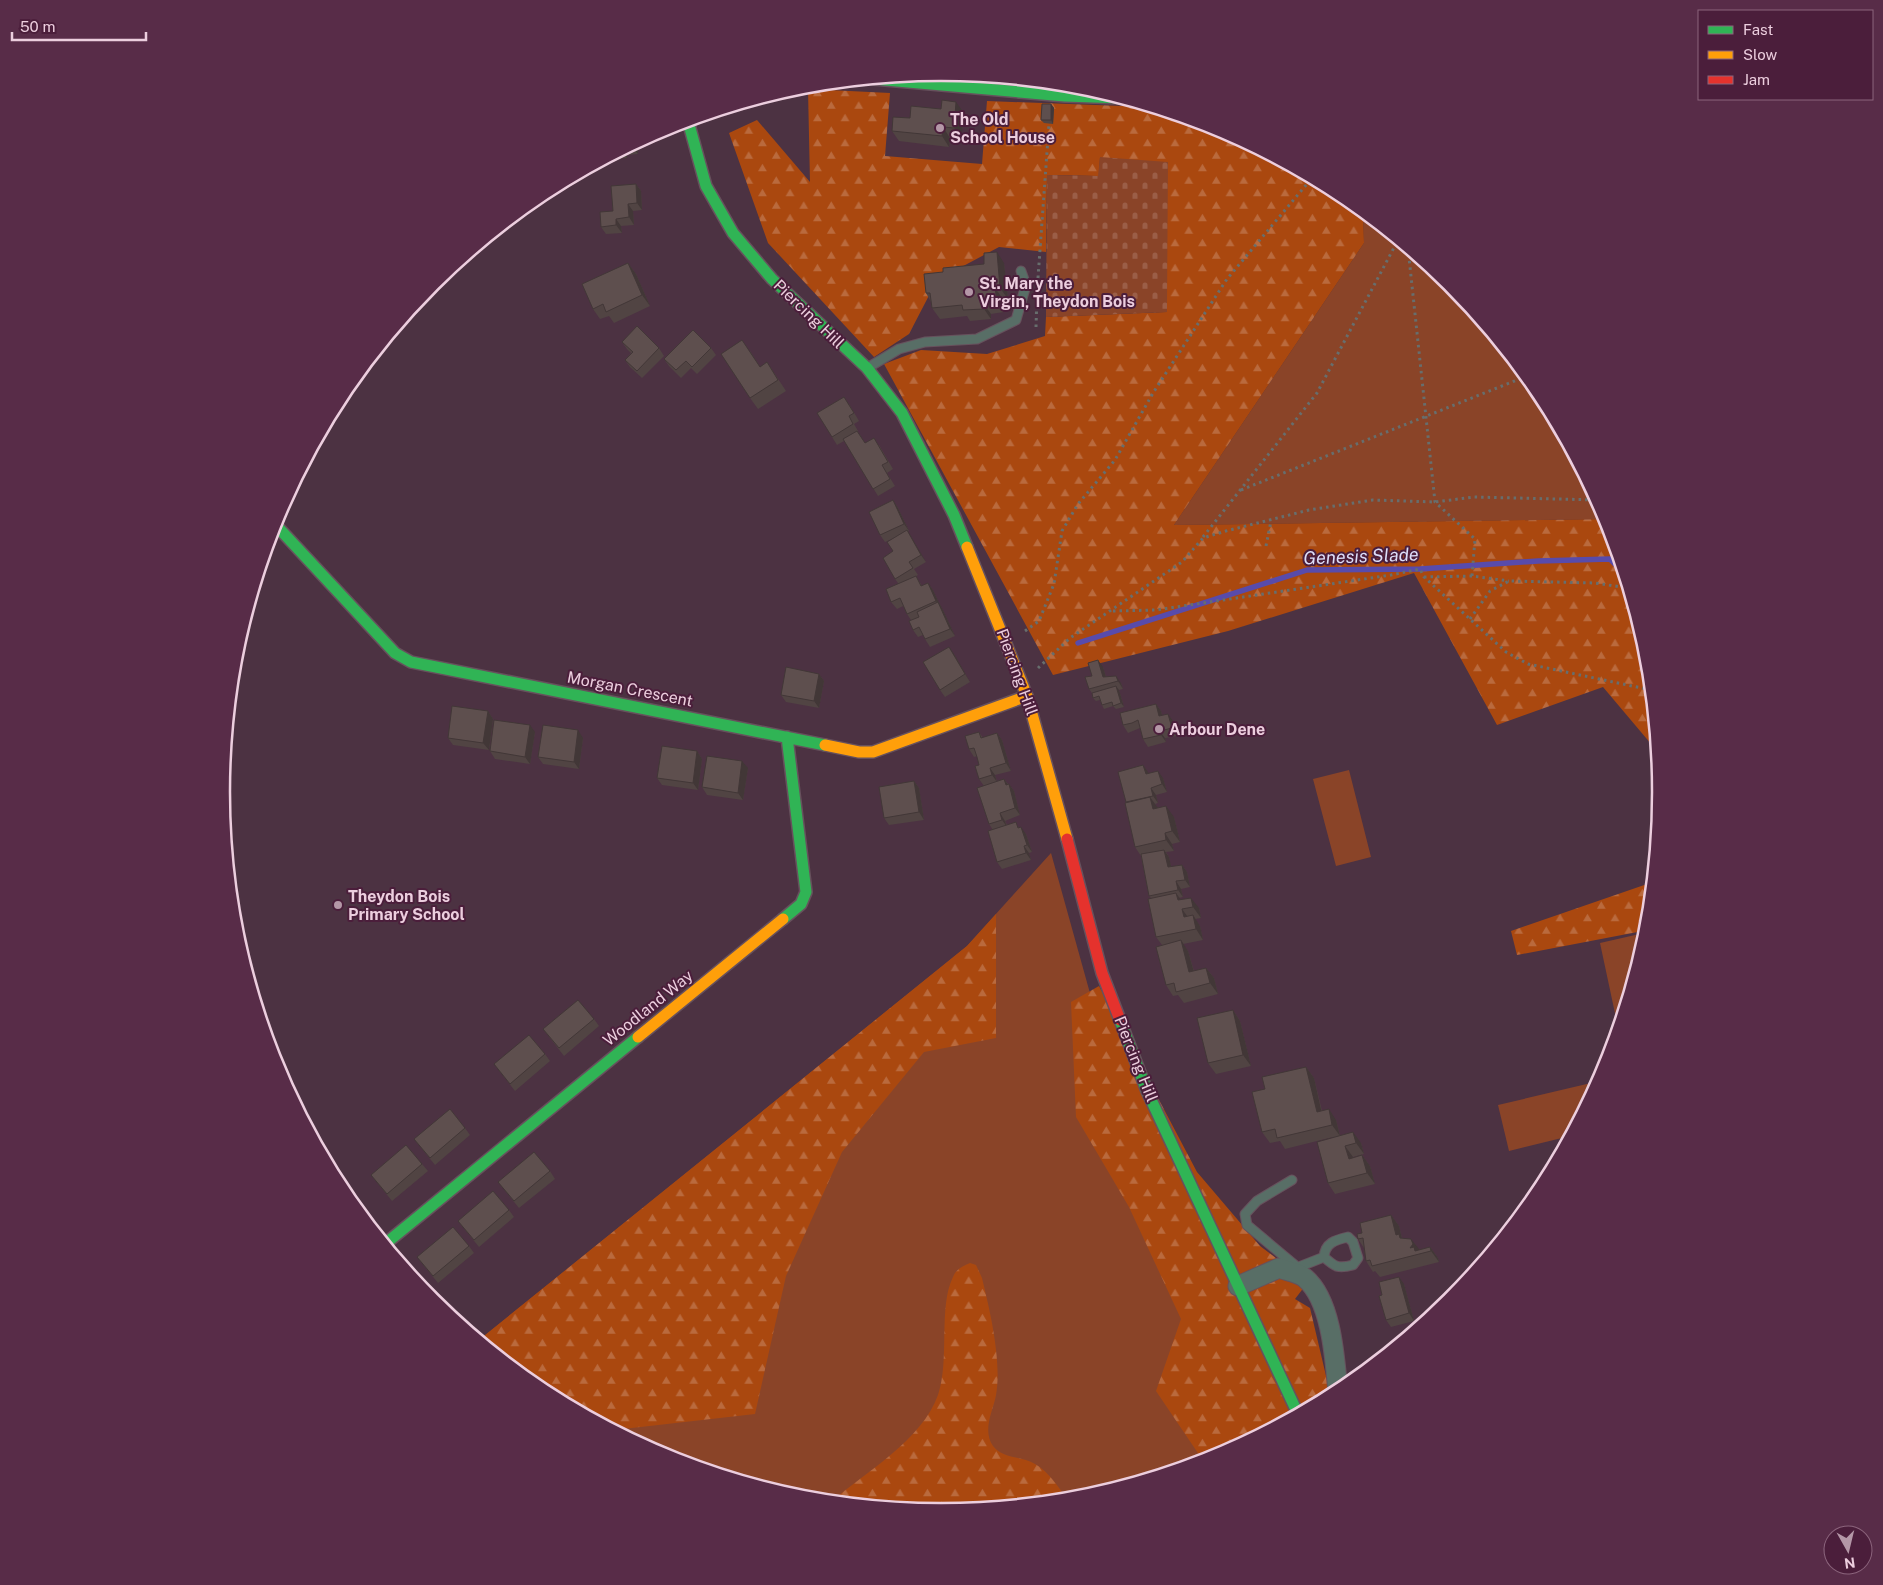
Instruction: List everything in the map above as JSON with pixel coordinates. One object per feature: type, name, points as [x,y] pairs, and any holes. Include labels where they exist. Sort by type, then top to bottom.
[{"type":"street","points":[[911,82],[1088,97]]},
{"type":"street","name":"Piercing Hill","points":[[690,128],[699,167],[706,186],[733,233],[772,279],[867,368],[902,413],[954,515],[991,602],[1027,696],[1046,758],[1102,974],[1147,1091],[1296,1409]]},
{"type":"street","name":"Morgan Crescent","points":[[280,530],[395,653],[411,662],[859,752],[874,752],[1027,696]]},
{"type":"street","name":"Woodland Way","points":[[390,1240],[801,904],[806,892],[787,737]]},
{"type":"street","points":[[1238,1286],[1279,1268],[1292,1269],[1304,1278],[1322,1304],[1331,1332],[1337,1384]]},
{"type":"lane","points":[[867,368],[899,349],[925,342],[977,339],[1016,320],[1026,285],[1021,271]]},
{"type":"lane","points":[[1292,1180],[1257,1201],[1245,1214],[1247,1225],[1292,1269],[1324,1257]]},
{"type":"path","points":[[1038,280],[1048,124]]},
{"type":"path","points":[[1020,635],[1039,621],[1054,584],[1062,531],[1078,504],[1116,460],[1153,393],[1227,279],[1308,183]]},
{"type":"path","points":[[1018,675],[1039,667],[1070,638],[1182,562],[1317,393],[1395,246]]},
{"type":"path","points":[[1409,257],[1435,502],[1475,539],[1472,576]]},
{"type":"path","points":[[1036,328],[1038,289]]},
{"type":"path","points":[[1240,490],[1520,379]]},
{"type":"path","points":[[1203,538],[1309,510],[1373,500],[1435,502],[1474,497],[1589,500]]},
{"type":"path","points":[[1266,546],[1272,521]]},
{"type":"path","points":[[1111,611],[1156,610],[1420,569],[1424,577],[1506,652],[1528,664],[1618,681],[1645,688]]},
{"type":"path","points":[[1424,577],[1472,576],[1509,581],[1595,583],[1622,587]]},
{"type":"path","points":[[1470,619],[1490,591],[1509,581]]},
{"type":"path","points":[[1033,663],[1039,667]]},
{"type":"green space","points":[[831,90],[890,93],[885,156],[982,164],[987,101],[1130,106],[1214,135],[1297,177],[1337,201],[1363,220],[1364,243],[1174,525],[1599,519],[1629,608],[1647,700],[1651,744],[1603,687],[1497,725],[1414,573],[1228,631],[1053,675],[884,364],[921,350],[987,354],[1045,336],[1046,317],[1167,312],[1100,157],[1099,176],[1047,175],[1046,252],[999,247],[937,280],[909,334],[874,357],[768,243],[729,133],[757,120],[810,182],[808,94]]},
{"type":"green space","points":[[1100,157],[1168,162],[1167,312],[1046,317],[1047,175],[1098,176]]},
{"type":"green space","points":[[1363,220],[1410,258],[1476,324],[1533,397],[1557,437],[1599,519],[1174,525],[1364,243]]},
{"type":"green space","points":[[1349,770],[1371,857],[1336,866],[1313,779]]},
{"type":"green space","points":[[1051,853],[1120,1101],[1266,1424],[1214,1450],[1170,1466],[1126,1480],[1080,1490],[1034,1498],[942,1504],[849,1498],[757,1480],[669,1450],[586,1408],[546,1384],[484,1336],[967,946]]},
{"type":"green space","points":[[1647,884],[1639,932],[1517,955],[1511,931]]},
{"type":"green space","points":[[996,914],[996,1038],[924,1052],[842,1152],[786,1276],[755,1414],[625,1429],[546,1384],[484,1336],[967,946]]},
{"type":"green space","points":[[1638,934],[1629,977],[1616,1018],[1600,943]]},
{"type":"green space","points":[[1099,986],[1197,1172],[1260,1246],[1308,1282],[1295,1299],[1310,1308],[1329,1389],[1256,1430],[1199,1455],[1156,1391],[1181,1319],[1129,1207],[1076,1117],[1071,1002]]},
{"type":"green space","points":[[1590,1083],[1562,1138],[1509,1151],[1498,1105]]},
{"type":"green space","points":[[970,1263],[976,1265],[982,1278],[992,1321],[997,1382],[996,1395],[988,1427],[990,1440],[993,1446],[1002,1453],[1030,1461],[1040,1467],[1063,1493],[1034,1498],[942,1504],[895,1502],[838,1496],[892,1454],[920,1426],[930,1411],[938,1395],[941,1381],[946,1303],[949,1289],[953,1277],[962,1267]]},
{"type":"building","points":[[942,100],[956,102],[954,128],[943,127],[942,136],[892,131],[893,117],[910,118],[911,106],[941,109]]},
{"type":"building","points":[[1042,104],[1051,104],[1051,120],[1041,120]]},
{"type":"building","points":[[636,184],[637,203],[628,204],[629,217],[616,219],[616,225],[601,227],[600,212],[613,211],[611,186]]},
{"type":"building","name":"St. Mary the Virgin, Theydon Bois","points":[[997,252],[1000,288],[995,288],[997,301],[983,303],[984,309],[963,310],[962,305],[932,308],[930,293],[926,293],[924,274],[943,272],[943,268],[984,264],[984,253]]},
{"type":"building","points":[[628,263],[642,295],[606,312],[603,304],[593,309],[582,284]]},
{"type":"building","points":[[637,326],[659,348],[637,371],[625,360],[633,352],[622,342]]},
{"type":"building","points":[[693,330],[711,348],[692,367],[686,361],[676,370],[664,359]]},
{"type":"building","points":[[742,340],[760,367],[767,362],[778,380],[750,398],[721,354]]},
{"type":"building","points":[[844,397],[854,413],[849,416],[853,424],[832,437],[817,413]]},
{"type":"building","points":[[857,431],[865,443],[874,438],[888,462],[882,465],[890,479],[873,489],[843,439]]},
{"type":"building","points":[[893,500],[904,524],[880,535],[869,512]]},
{"type":"building","points":[[907,530],[921,555],[909,562],[913,568],[895,579],[883,558],[893,551],[887,542]]},
{"type":"building","points":[[916,576],[921,586],[928,583],[936,601],[907,614],[900,598],[891,602],[886,589]]},
{"type":"building","points":[[938,602],[950,629],[925,639],[919,627],[913,630],[909,621],[919,617],[917,612]]},
{"type":"building","points":[[949,647],[965,674],[940,690],[923,662]]},
{"type":"building","points":[[1098,660],[1103,677],[1116,676],[1118,681],[1089,689],[1085,677],[1092,676],[1088,663]]},
{"type":"building","points":[[786,667],[819,674],[814,701],[781,695]]},
{"type":"building","points":[[1116,686],[1121,703],[1113,706],[1112,702],[1102,705],[1099,696],[1093,698],[1092,693]]},
{"type":"building","points":[[1156,704],[1159,716],[1168,714],[1172,728],[1160,731],[1161,735],[1143,739],[1138,720],[1123,725],[1120,713]]},
{"type":"building","points":[[452,706],[488,711],[483,743],[448,738]]},
{"type":"building","points":[[494,720],[530,725],[525,757],[490,751]]},
{"type":"building","points":[[543,725],[578,730],[574,762],[538,757]]},
{"type":"building","points":[[979,732],[981,738],[997,733],[1006,763],[990,768],[992,775],[979,779],[975,766],[979,765],[977,757],[974,748],[969,749],[965,736]]},
{"type":"building","points":[[662,746],[697,751],[693,783],[657,778]]},
{"type":"building","points":[[707,756],[742,761],[738,793],[702,787]]},
{"type":"building","points":[[1143,765],[1146,774],[1158,771],[1162,784],[1151,788],[1153,796],[1126,802],[1118,772]]},
{"type":"building","points":[[1004,779],[1006,785],[1009,784],[1015,808],[1000,813],[1002,820],[989,824],[977,788]]},
{"type":"building","points":[[914,781],[919,812],[884,818],[879,787]]},
{"type":"building","points":[[1150,797],[1153,809],[1166,806],[1172,831],[1165,833],[1166,840],[1135,847],[1125,803]]},
{"type":"building","points":[[1016,822],[1018,828],[1021,827],[1027,845],[1024,846],[1026,853],[997,862],[988,831]]},
{"type":"building","points":[[1164,850],[1168,867],[1182,865],[1185,880],[1176,881],[1178,890],[1149,896],[1141,854]]},
{"type":"building","points":[[1176,893],[1178,900],[1191,898],[1193,907],[1182,909],[1184,917],[1193,915],[1196,929],[1156,937],[1148,899]]},
{"type":"building","points":[[1181,940],[1189,972],[1206,968],[1210,983],[1176,992],[1174,983],[1166,985],[1156,947]]},
{"type":"building","points":[[578,1000],[594,1019],[559,1048],[543,1029]]},
{"type":"building","points":[[1233,1010],[1243,1055],[1208,1063],[1197,1018]]},
{"type":"building","points":[[529,1035],[545,1054],[510,1084],[494,1064]]},
{"type":"building","points":[[1306,1067],[1317,1112],[1329,1109],[1332,1125],[1277,1138],[1275,1129],[1262,1132],[1252,1092],[1265,1089],[1262,1077]]},
{"type":"building","points":[[450,1109],[465,1128],[430,1158],[414,1139]]},
{"type":"building","points":[[1353,1132],[1356,1143],[1345,1146],[1349,1159],[1362,1155],[1367,1173],[1328,1183],[1317,1142]]},
{"type":"building","points":[[406,1145],[422,1164],[387,1194],[371,1175]]},
{"type":"building","points":[[534,1152],[550,1171],[514,1201],[498,1182]]},
{"type":"building","points":[[493,1191],[509,1210],[474,1240],[458,1221]]},
{"type":"building","points":[[1391,1215],[1396,1235],[1399,1234],[1400,1238],[1411,1239],[1413,1244],[1410,1248],[1414,1247],[1415,1251],[1430,1247],[1431,1251],[1372,1266],[1370,1260],[1366,1261],[1363,1238],[1358,1239],[1357,1234],[1362,1233],[1360,1223]]},
{"type":"building","points":[[453,1227],[469,1246],[433,1276],[417,1257]]},
{"type":"building","points":[[1399,1277],[1409,1313],[1386,1320],[1379,1296],[1382,1295],[1379,1282]]},
{"type":"waterway","name":"Genesis Slade","points":[[1078,643],[1307,570],[1420,569],[1538,561],[1610,559],[1615,564]]},
{"type":"traffic: fast","points":[[911,82],[1088,97]]},
{"type":"traffic: fast","points":[[690,127],[706,186],[733,233],[772,279],[867,368],[902,413],[954,515],[967,547]]},
{"type":"traffic: fast","points":[[280,530],[395,653],[411,662],[825,745]]},
{"type":"traffic: fast","points":[[783,919],[801,904],[806,892],[787,737]]},
{"type":"traffic: fast","points":[[1120,1020],[1147,1091],[1296,1409]]},
{"type":"traffic: fast","points":[[390,1240],[638,1037]]},
{"type":"traffic: slow","points":[[967,547],[1027,696],[1067,839]]},
{"type":"traffic: slow","points":[[825,745],[859,752],[873,752],[1027,696]]},
{"type":"traffic: slow","points":[[638,1037],[783,919]]},
{"type":"traffic: jam","points":[[1067,839],[1102,973],[1120,1020]]},
{"type":"place","name":"The Old School House","points":[[940,128]]},
{"type":"place","name":"St. Mary the Virgin, Theydon Bois","points":[[969,292]]},
{"type":"place","name":"Arbour Dene","points":[[1159,729]]},
{"type":"place","name":"Theydon Bois Primary School","points":[[338,905]]}]
